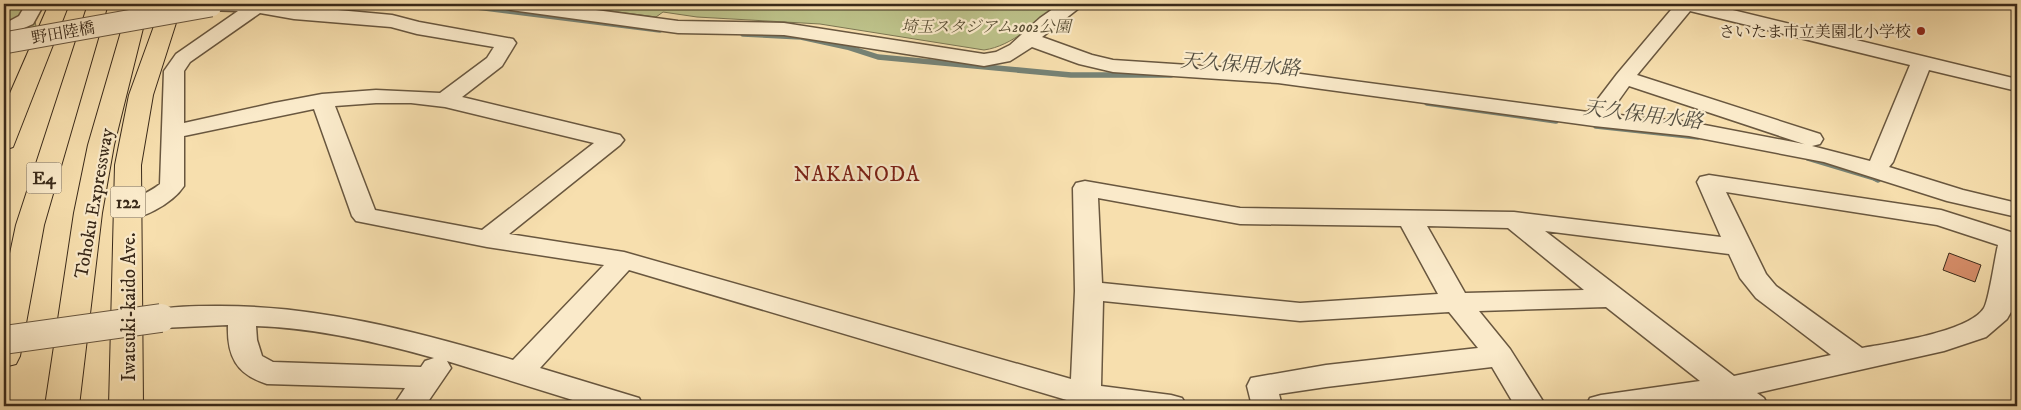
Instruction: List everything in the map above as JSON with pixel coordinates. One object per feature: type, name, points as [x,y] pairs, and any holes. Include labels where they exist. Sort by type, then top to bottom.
[{"type":"highway","points":[[4,142],[59,4]]},
{"type":"highway","name":"E4","points":[[4,356],[30,225],[98,4]]},
{"type":"highway","name":"Tohoku Expressway","points":[[62,406],[88,213],[103,137],[139,4]]},
{"type":"highway","name":"Iwatsuki-kaido Ave.","points":[[126,406],[128,164],[141,95],[172,4]]},
{"type":"street","points":[[4,31],[26,20],[35,4]]},
{"type":"street","points":[[510,4],[678,27],[784,29],[984,60],[1006,56],[1017,51],[1044,24],[1072,4]]},
{"type":"street","points":[[1594,119],[1624,78],[1686,4],[2017,85]]},
{"type":"street","name":"野田陸橋","points":[[4,42],[211,5],[258,6],[294,13],[392,21],[417,28],[506,43],[495,62],[445,100]]},
{"type":"street","points":[[128,213],[158,198],[172,186],[174,71],[183,58],[258,6]]},
{"type":"street","points":[[1029,39],[1086,60],[1113,66],[1278,77],[1594,119],[1689,129],[1829,156],[1956,196],[2017,210]]},
{"type":"street","points":[[1881,162],[1922,62]]},
{"type":"street","points":[[148,75],[177,67]]},
{"type":"street","points":[[1624,78],[1881,162],[2017,194]]},
{"type":"street","points":[[173,132],[271,109],[322,100],[422,97],[445,100],[612,140],[487,239]]},
{"type":"street","points":[[322,100],[365,216],[487,239],[624,260],[1086,400],[1171,406]]},
{"type":"street","points":[[1602,406],[1729,388],[1859,361],[1944,341],[1976,330],[1997,312],[2014,242],[1941,218],[1709,182],[1754,278],[1766,292],[1859,361]]},
{"type":"street","points":[[1086,400],[1089,292],[1085,188],[1240,216],[1514,220],[1739,247]]},
{"type":"street","points":[[1409,218],[1456,302],[1500,356],[1532,406]]},
{"type":"street","points":[[1514,220],[1753,406]]},
{"type":"street","points":[[518,373],[624,260]]},
{"type":"street","points":[[1089,292],[1300,312],[1456,302],[1612,298]]},
{"type":"street","points":[[4,340],[161,318],[242,315],[295,320],[378,334],[628,406]]},
{"type":"street","points":[[242,315],[242,340],[249,362],[267,373],[429,378]]},
{"type":"street","points":[[408,406],[448,353]]},
{"type":"street","points":[[1267,406],[1262,386],[1326,376],[1500,356]]},
{"type":"green space","points":[[4,4],[36,4],[41,11],[35,21],[37,32],[4,51]]},
{"type":"green space","name":"埼玉スタジアム2002公園","points":[[557,4],[1060,4],[1015,38],[995,48],[984,50],[820,24],[697,17],[663,12],[656,17]]},
{"type":"building","points":[[1949,253],[1981,265],[1975,282],[1943,270]]},
{"type":"waterway","name":"天久保用水路","points":[[453,4],[660,30]]},
{"type":"waterway","name":"天久保用水路","points":[[743,34],[801,37],[847,47],[878,57],[1071,75],[1171,75]]},
{"type":"waterway","name":"天久保用水路","points":[[1427,103],[1556,121]]},
{"type":"waterway","name":"天久保用水路","points":[[1596,126],[1698,137]]},
{"type":"waterway","name":"天久保用水路","points":[[1808,158],[1878,179],[1876,178]]},
{"type":"place","name":"さいたま市立美園北小学校","points":[[1921,31]]},
{"type":"district","name":"NAKANODA","points":[[857,174]]}]
